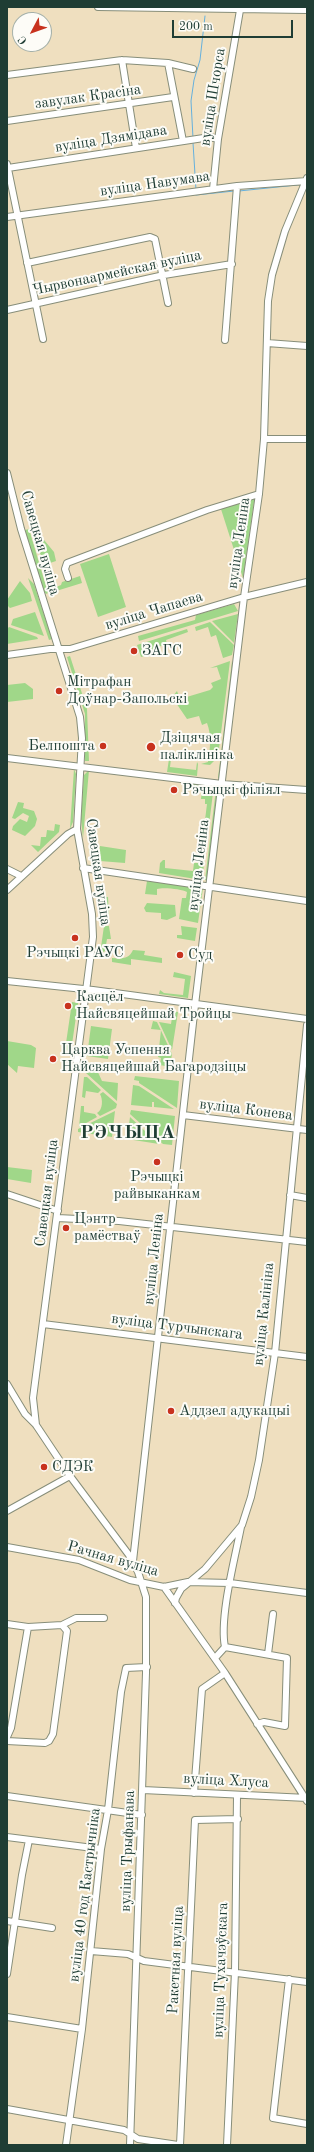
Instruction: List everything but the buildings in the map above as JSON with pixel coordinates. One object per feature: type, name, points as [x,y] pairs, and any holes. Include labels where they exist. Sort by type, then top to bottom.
[{"type":"street","points":[[98,7],[307,10]]},
{"type":"street","name":"вуліца Шчорса","points":[[213,189],[218,139],[240,10]]},
{"type":"street","points":[[122,60],[136,148]]},
{"type":"street","points":[[7,75],[122,60],[168,63],[193,69]]},
{"type":"street","points":[[168,63],[173,97],[183,141]]},
{"type":"street","name":"завулак Красіна","points":[[7,121],[128,105],[173,97]]},
{"type":"street","name":"вуліца Дзямідава","points":[[7,166],[210,137],[218,139]]},
{"type":"street","points":[[7,166],[43,339]]},
{"type":"street","name":"вуліца Навумава","points":[[7,217],[237,186],[306,180]]},
{"type":"street","name":"вуліца Леніна","points":[[133,1561],[195,1005],[244,597],[259,494],[264,439],[268,301],[272,275],[285,231],[306,180]]},
{"type":"street","points":[[225,340],[224,326],[232,264],[237,186]]},
{"type":"street","points":[[27,263],[150,237],[156,239],[164,275],[168,303]]},
{"type":"street","name":"Чырвонаармейская вуліца","points":[[7,310],[164,275],[232,264]]},
{"type":"street","points":[[267,343],[307,346]]},
{"type":"street","points":[[264,439],[307,439]]},
{"type":"street","name":"Савецкая вуліца","points":[[7,473],[21,530],[80,717],[82,738],[77,829],[94,927],[33,1398],[36,1425]]},
{"type":"street","points":[[68,578],[65,569],[67,563],[207,510],[259,494]]},
{"type":"street","name":"вуліца Чапаева","points":[[7,655],[70,649],[244,597],[307,582]]},
{"type":"street","points":[[7,758],[222,784],[307,790]]},
{"type":"street","points":[[7,890],[68,834],[77,829]]},
{"type":"street","points":[[83,868],[307,901]]},
{"type":"street","points":[[7,869],[21,876]]},
{"type":"street","points":[[7,981],[307,1019]]},
{"type":"street","name":"вуліца Калініна","points":[[188,1582],[205,1569],[242,1525],[251,1497],[259,1460],[275,1353],[307,1025]]},
{"type":"street","name":"вуліца Конева","points":[[183,1115],[307,1130]]},
{"type":"street","points":[[7,1194],[58,1211]]},
{"type":"street","points":[[290,1195],[307,1198]]},
{"type":"street","points":[[57,1218],[119,1221],[307,1242]]},
{"type":"street","name":"вуліца Турчынскага","points":[[43,1324],[307,1357]]},
{"type":"street","points":[[7,1384],[25,1414],[36,1425],[70,1476],[133,1561]]},
{"type":"street","points":[[7,1511],[70,1476]]},
{"type":"street","points":[[225,1647],[222,1636],[230,1582],[242,1525]]},
{"type":"street","name":"Рачная вуліца","points":[[7,1547],[79,1560],[130,1580],[164,1587],[188,1582],[230,1582],[307,1593]]},
{"type":"street","name":"вуліца Трыфанава","points":[[130,2145],[138,1958],[147,1667],[146,1597],[133,1561]]},
{"type":"street","points":[[175,1603],[176,1598],[188,1582]]},
{"type":"street","points":[[164,1587],[215,1658],[306,1799]]},
{"type":"street","points":[[268,1654],[273,1614]]},
{"type":"street","points":[[7,1624],[28,1627],[62,1625],[76,1618],[104,1618]]},
{"type":"street","points":[[7,1741],[45,1743],[49,1741],[53,1734],[67,1631],[62,1625]]},
{"type":"street","points":[[7,1737],[11,1728],[28,1627]]},
{"type":"street","points":[[225,1647],[287,1658],[285,1726],[264,1722],[257,1724]]},
{"type":"street","points":[[215,1658],[225,1647]]},
{"type":"street","name":"вуліца 40 год Кастрычніка","points":[[66,2145],[82,2029],[101,1849],[108,1810],[121,1692],[126,1668],[147,1667]]},
{"type":"street","points":[[194,1793],[202,1690],[225,1673]]},
{"type":"street","name":"вуліца Хлуса","points":[[143,1790],[306,1799]]},
{"type":"street","points":[[7,1796],[142,1815]]},
{"type":"street","name":"вуліца Тухачэўскага","points":[[226,2145],[235,1972],[238,1820],[237,1796]]},
{"type":"street","name":"Ракетная вуліца","points":[[179,2145],[195,1820],[238,1820]]},
{"type":"street","points":[[7,1837],[101,1849]]},
{"type":"street","points":[[7,1974],[29,1840]]},
{"type":"street","points":[[7,1921],[52,1928]]},
{"type":"street","points":[[91,1951],[128,1954],[144,1960],[307,1982]]},
{"type":"street","points":[[289,1979],[273,2118],[307,2124]]},
{"type":"street","points":[[7,2017],[82,2029]]},
{"type":"street","points":[[7,2109],[124,2130],[138,2139],[179,2145]]},
{"type":"green space","points":[[255,495],[243,578],[220,506]]},
{"type":"green space","points":[[29,529],[48,593],[46,594],[42,589],[25,530]]},
{"type":"green space","points":[[32,529],[35,529],[54,552],[56,561],[44,565]]},
{"type":"green space","points":[[109,554],[126,607],[98,617],[80,564]]},
{"type":"green space","points":[[80,576],[82,583],[53,592],[51,589],[61,585],[62,582]]},
{"type":"green space","points":[[28,578],[34,584],[52,639],[49,640]]},
{"type":"green space","points":[[20,581],[30,593],[32,601],[10,608],[7,605],[7,600]]},
{"type":"green space","points":[[234,604],[238,611],[139,641],[138,636],[195,620],[196,615]]},
{"type":"green space","points":[[35,612],[44,636],[11,625],[13,619]]},
{"type":"green space","points":[[238,614],[234,643],[212,621]]},
{"type":"green space","points":[[210,622],[234,645],[232,655],[223,658],[216,635],[211,637],[208,627],[196,631],[195,627]]},
{"type":"green space","points":[[9,627],[37,637],[38,639],[7,644],[7,629]]},
{"type":"green space","points":[[187,629],[188,632],[166,640],[167,644],[158,647],[159,651],[141,657],[137,645]]},
{"type":"green space","points":[[70,656],[87,709],[89,761],[85,761],[85,714],[67,657]]},
{"type":"green space","points":[[230,661],[218,757],[210,765],[201,764],[208,762],[210,738],[207,723],[202,725],[199,716],[187,719],[172,697],[177,691],[180,699],[210,690],[213,687],[211,683],[221,679],[217,667],[210,668]]},
{"type":"green space","points":[[232,661],[233,665],[220,778],[218,778]]},
{"type":"green space","points":[[25,683],[33,689],[33,699],[7,702],[7,685]]},
{"type":"green space","points":[[169,759],[171,759],[170,767],[196,770],[197,762],[197,776],[167,772]]},
{"type":"green space","points":[[74,769],[76,774],[73,822],[70,829]]},
{"type":"green space","points":[[89,770],[83,838],[81,819],[84,775]]},
{"type":"green space","points":[[190,782],[214,785],[202,880],[159,873],[160,863],[163,860],[165,860],[165,868],[193,871],[194,863],[198,863],[203,820],[205,820],[207,804],[205,804],[205,799],[201,799],[202,789],[188,788]]},
{"type":"green space","points":[[216,789],[218,789],[207,881],[205,880]]},
{"type":"green space","points":[[18,802],[24,803],[23,808],[34,811],[37,819],[35,826],[25,836],[12,830],[13,826],[20,819],[27,822],[29,816],[23,813],[15,819],[12,818]]},
{"type":"green space","points":[[55,824],[60,825],[59,832],[38,852],[31,845],[40,846],[41,837],[46,837],[47,830],[54,831]]},
{"type":"green space","points":[[100,846],[126,850],[125,863],[100,861],[99,865],[93,863],[89,849],[99,851]]},
{"type":"green space","points":[[147,881],[203,888],[198,923],[179,919],[182,898],[186,898],[187,892],[177,889],[164,888],[157,889],[157,895],[145,894]]},
{"type":"green space","points":[[99,896],[108,897],[109,917],[103,918]]},
{"type":"green space","points":[[147,903],[175,905],[176,916],[167,920],[161,919],[161,913],[146,912],[144,908]]},
{"type":"green space","points":[[104,926],[109,926],[111,939],[107,939],[105,951],[100,954]]},
{"type":"green space","points":[[181,926],[197,928],[195,941],[177,938],[177,935],[182,935]]},
{"type":"green space","points":[[133,950],[145,951],[144,955],[162,958],[162,963],[131,959],[131,965],[112,962],[112,958],[125,958]]},
{"type":"green space","points":[[174,972],[191,976],[188,998],[159,994],[160,990],[164,993],[183,995],[185,979],[173,977]]},
{"type":"green space","points":[[72,1002],[78,1003],[71,1051],[65,1050]]},
{"type":"green space","points":[[173,1011],[178,1012],[172,1050],[159,1022],[171,1024]]},
{"type":"green space","points":[[153,1021],[157,1022],[161,1030],[151,1029]]},
{"type":"green space","points":[[91,1026],[112,1029],[108,1059],[87,1056]]},
{"type":"green space","points":[[161,1030],[172,1054],[170,1067],[160,1065],[161,1058],[158,1057]]},
{"type":"green space","points":[[7,1041],[31,1045],[36,1048],[34,1068],[18,1066],[17,1073],[7,1064]]},
{"type":"green space","points":[[86,1068],[96,1068],[102,1081],[118,1083],[117,1101],[86,1073]]},
{"type":"green space","points":[[135,1076],[179,1081],[177,1108],[139,1083],[139,1081],[134,1080]]},
{"type":"green space","points":[[84,1077],[87,1077],[101,1090],[98,1093],[86,1091],[85,1098],[82,1097]]},
{"type":"green space","points":[[133,1085],[139,1086],[174,1109],[154,1107],[154,1102],[152,1102],[152,1107],[131,1105]]},
{"type":"green space","points":[[103,1092],[117,1104],[116,1108],[100,1116],[97,1113],[99,1112],[102,1101],[100,1094]]},
{"type":"green space","points":[[81,1106],[84,1106],[84,1112],[95,1114],[97,1117],[79,1127]]},
{"type":"green space","points":[[131,1110],[175,1116],[172,1145],[163,1144],[130,1114]]},
{"type":"green space","points":[[115,1111],[112,1137],[78,1132],[78,1129]]},
{"type":"green space","points":[[130,1117],[159,1144],[127,1139]]},
{"type":"green space","points":[[7,1167],[32,1170],[31,1183],[7,1179]]},
{"type":"waterway","points":[[193,138],[191,101],[194,80],[200,60],[205,16]]},
{"type":"waterway","points":[[193,143],[196,190]]},
{"type":"waterway","points":[[239,191],[297,185]]},
{"type":"waterway","points":[[196,195],[234,191]]},
{"type":"place","name":"ЗАГС","points":[[134,651]]},
{"type":"place","name":"Мітрафан Доўнар-Запольскі","points":[[59,691]]},
{"type":"place","name":"Белпошта","points":[[103,746]]},
{"type":"place","name":"Дзіцячая паліклініка","points":[[151,747]]},
{"type":"place","name":"Рэчыцкі філіял","points":[[174,790]]},
{"type":"place","name":"Рэчыцкі РАУС","points":[[75,938]]},
{"type":"place","name":"Суд","points":[[180,955]]},
{"type":"place","name":"Касцёл Найсвяцейшай Тройцы","points":[[68,1006]]},
{"type":"place","name":"Царква Успення Найсвяцейшай Багародзіцы","points":[[53,1059]]},
{"type":"place","name":"Рэчыцкі райвыканкам","points":[[157,1162]]},
{"type":"place","name":"Цэнтр рамёстваў","points":[[66,1228]]},
{"type":"place","name":"Аддзел адукацыі","points":[[171,1411]]},
{"type":"place","name":"СДЭК","points":[[44,1467]]},
{"type":"district","name":"РЭЧЫЦА","points":[[128,1133]]}]
